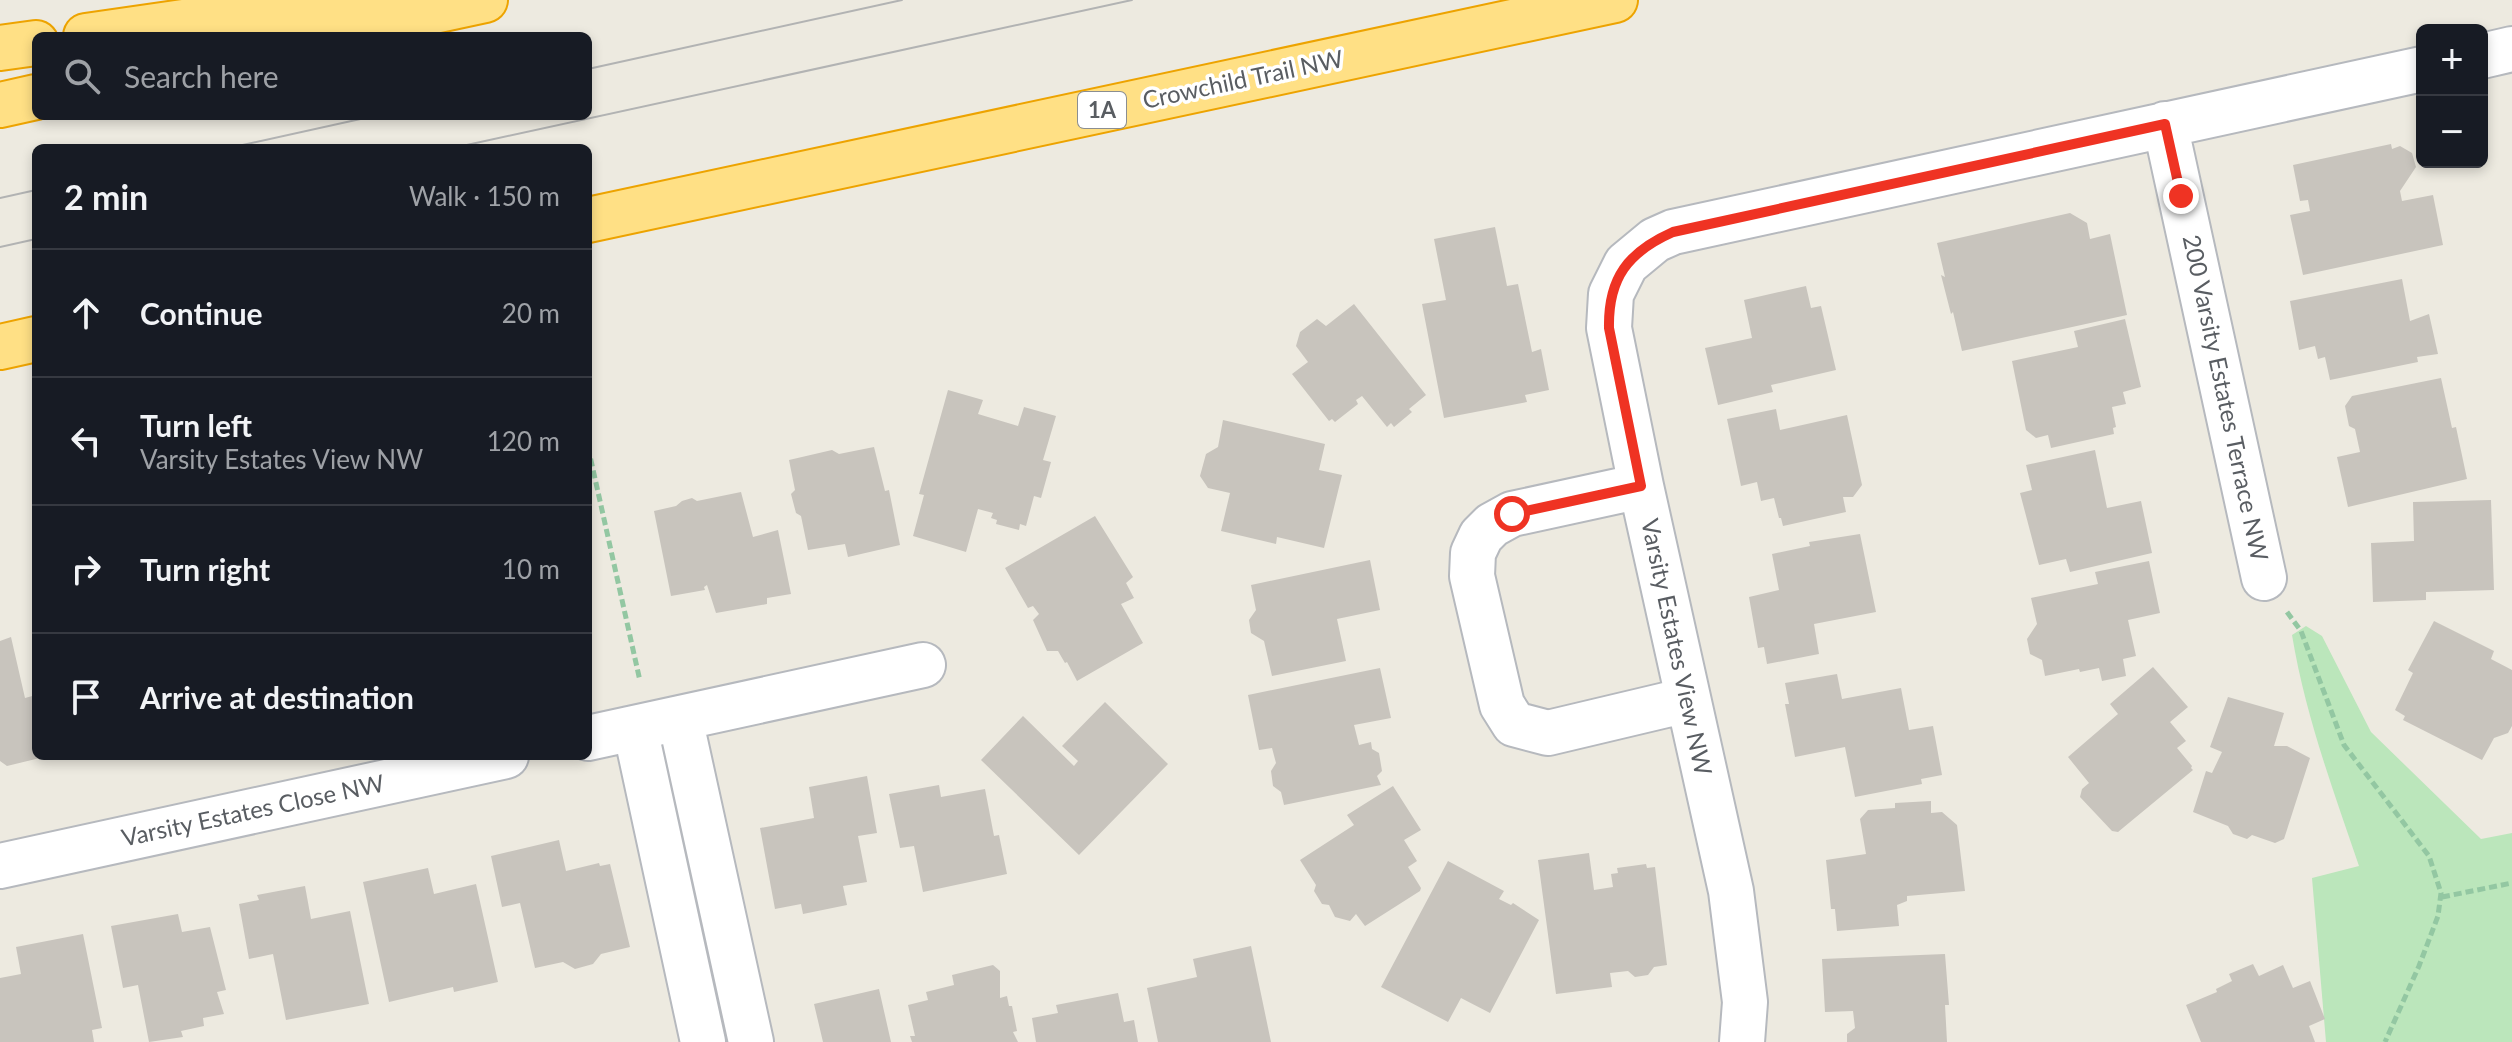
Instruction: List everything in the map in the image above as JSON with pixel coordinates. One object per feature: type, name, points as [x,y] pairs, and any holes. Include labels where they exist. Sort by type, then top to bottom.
[{"type":"highway","points":[[338,32],[485,0]]},
{"type":"highway","name":"Crowchild Trail NW","points":[[592,219],[1615,0]]},
{"type":"highway","points":[[114,32],[239,14],[394,20]]},
{"type":"highway","points":[[0,48],[32,44]]},
{"type":"highway","points":[[0,105],[32,98]]},
{"type":"highway","points":[[0,347],[32,340]]},
{"type":"street","points":[[2488,55],[2512,49]]},
{"type":"street","name":"Varsity Estates View NW","points":[[1742,1042],[1745,1002],[1731,891],[1687,700],[1609,328],[1611,294],[1626,264],[1655,240],[1673,232],[2416,70]]},
{"type":"street","name":"200 Varsity Estates Terrace NW","points":[[2165,124],[2264,578]]},
{"type":"street","points":[[1641,486],[1512,514],[1492,525],[1481,536],[1473,553],[1472,576],[1502,705],[1514,724],[1548,733],[1687,700]]},
{"type":"street","points":[[592,737],[923,665]]},
{"type":"street","points":[[656,723],[703,1042]]},
{"type":"street","points":[[656,723],[751,1042]]},
{"type":"street","name":"Varsity Estates Close NW","points":[[0,866],[488,760]]},
{"type":"path","points":[[592,465],[640,680],[656,723]]},
{"type":"path","points":[[2264,578],[2301,631],[2344,745],[2429,856],[2442,897],[2419,966],[2385,1042]]},
{"type":"path","points":[[2442,897],[2512,883]]},
{"type":"green space","points":[[2306,626],[2322,636],[2371,732],[2481,839],[2512,833],[2512,1042],[2326,1042],[2312,878],[2359,866],[2304,694],[2292,635]]},
{"type":"building","points":[[2391,144],[2392,149],[2400,146],[2412,153],[2416,167],[2400,191],[2402,201],[2433,195],[2443,245],[2303,275],[2290,215],[2310,211],[2308,200],[2300,201],[2293,165]]},
{"type":"building","points":[[2070,213],[2087,223],[2090,239],[2110,234],[2127,315],[1962,351],[1941,275],[1945,277],[1937,243]]},
{"type":"building","points":[[1495,227],[1507,286],[1518,284],[1532,352],[1541,349],[1549,390],[1525,395],[1527,402],[1444,418],[1422,304],[1446,300],[1434,239]]},
{"type":"building","points":[[2402,279],[2410,321],[2429,314],[2438,354],[2417,357],[2418,362],[2330,380],[2325,357],[2318,359],[2315,346],[2299,350],[2290,301]]},
{"type":"building","points":[[1806,286],[1811,308],[1821,306],[1836,370],[1771,385],[1773,392],[1718,405],[1705,348],[1752,338],[1744,300]]},
{"type":"building","points":[[1354,304],[1426,395],[1394,427],[1391,423],[1387,427],[1362,396],[1356,400],[1358,404],[1335,422],[1332,419],[1329,421],[1292,374],[1308,362],[1296,346],[1300,332],[1317,319],[1326,326]]},
{"type":"building","points":[[2125,319],[2141,387],[2123,392],[2126,404],[2112,407],[2116,427],[2113,428],[2114,434],[2051,448],[2048,435],[2036,438],[2026,430],[2012,361],[2078,347],[2074,331]]},
{"type":"building","points":[[2441,378],[2467,479],[2348,507],[2337,457],[2360,452],[2345,406],[2352,396]]},
{"type":"building","points":[[948,390],[983,400],[978,414],[1018,426],[1024,407],[1056,416],[1043,460],[1051,462],[1041,498],[1034,496],[1026,526],[1020,524],[1019,530],[996,524],[997,520],[991,518],[993,513],[978,509],[966,552],[913,536],[924,495],[919,494]]},
{"type":"building","points":[[1776,409],[1780,430],[1847,415],[1862,485],[1853,497],[1843,497],[1846,512],[1783,526],[1774,498],[1761,501],[1757,482],[1741,486],[1727,419]]},
{"type":"building","points":[[1223,420],[1325,444],[1319,470],[1342,475],[1324,548],[1277,537],[1276,544],[1221,531],[1230,493],[1208,488],[1200,476],[1206,454],[1218,447]]},
{"type":"building","points":[[874,447],[885,491],[889,490],[900,545],[848,557],[845,544],[808,550],[801,516],[796,513],[791,494],[795,490],[789,460],[832,450],[839,454]]},
{"type":"building","points":[[2095,450],[2107,508],[2141,501],[2152,553],[2070,572],[2066,559],[2039,565],[2020,493],[2032,490],[2026,465]]},
{"type":"building","points":[[741,492],[753,537],[778,530],[791,594],[767,598],[767,604],[716,613],[707,585],[705,590],[671,596],[654,511],[692,498],[697,501]]},
{"type":"building","points":[[2491,500],[2494,590],[2426,592],[2426,600],[2373,602],[2371,543],[2414,541],[2413,502]]},
{"type":"building","points":[[1095,516],[1133,577],[1126,583],[1134,598],[1121,604],[1143,643],[1077,681],[1058,651],[1047,651],[1033,620],[1039,614],[1033,606],[1028,608],[1005,568]]},
{"type":"building","points":[[1860,534],[1876,612],[1814,624],[1819,654],[1767,664],[1764,647],[1758,648],[1749,597],[1779,590],[1772,554],[1810,546],[1809,542]]},
{"type":"building","points":[[1370,560],[1380,610],[1337,619],[1346,661],[1272,676],[1264,641],[1251,633],[1249,620],[1256,610],[1251,585]]},
{"type":"building","points":[[2149,561],[2160,613],[2128,620],[2136,656],[2123,659],[2126,676],[2102,681],[2099,668],[2045,676],[2042,660],[2030,654],[2027,639],[2037,624],[2031,598],[2098,584],[2095,572]]},
{"type":"building","points":[[2434,621],[2494,651],[2491,659],[2512,670],[2512,726],[2508,733],[2494,738],[2482,760],[2403,720],[2405,716],[2395,710],[2413,673],[2408,670]]},
{"type":"building","points":[[11,637],[25,698],[32,696],[32,760],[7,766],[0,761],[0,641]]},
{"type":"building","points":[[2153,667],[2188,707],[2170,722],[2186,741],[2177,748],[2193,770],[2118,832],[2112,831],[2080,797],[2082,789],[2089,783],[2068,757],[2118,714],[2110,704]]},
{"type":"building","points":[[1380,668],[1391,718],[1354,725],[1359,745],[1371,742],[1372,749],[1379,753],[1382,771],[1377,776],[1381,785],[1284,805],[1281,792],[1273,786],[1271,771],[1276,763],[1272,748],[1259,750],[1248,695]]},
{"type":"building","points":[[1837,674],[1842,699],[1901,688],[1909,730],[1933,726],[1942,775],[1921,779],[1922,784],[1855,797],[1845,747],[1795,757],[1785,704],[1789,704],[1785,683]]},
{"type":"building","points":[[2228,697],[2284,713],[2274,746],[2287,746],[2310,758],[2284,839],[2275,843],[2252,835],[2247,839],[2233,834],[2228,826],[2193,812],[2206,771],[2212,773],[2222,752],[2210,747]]},
{"type":"building","points":[[1105,702],[1168,764],[1079,855],[981,760],[1023,716],[1074,766],[1078,761],[1062,746]]},
{"type":"building","points":[[867,776],[877,833],[858,836],[867,882],[843,886],[847,905],[803,914],[801,904],[775,909],[760,828],[814,818],[809,787]]},
{"type":"building","points":[[939,785],[941,797],[985,789],[994,836],[999,835],[1007,874],[923,892],[914,846],[900,848],[889,794]]},
{"type":"building","points":[[1393,786],[1421,830],[1404,840],[1417,861],[1408,867],[1420,891],[1365,926],[1356,914],[1350,921],[1335,917],[1329,905],[1322,904],[1314,891],[1316,885],[1300,860],[1354,825],[1347,815]]},
{"type":"building","points":[[1931,801],[1931,813],[1942,812],[1957,825],[1965,891],[1907,896],[1907,901],[1897,905],[1899,926],[1837,931],[1835,909],[1831,909],[1826,860],[1866,854],[1860,819],[1868,810],[1895,808],[1895,803]]},
{"type":"building","points":[[559,840],[566,871],[599,863],[600,866],[610,864],[630,947],[601,954],[593,964],[575,969],[563,962],[535,968],[520,903],[502,907],[491,856]]},
{"type":"building","points":[[1589,853],[1594,890],[1613,887],[1611,874],[1618,873],[1617,868],[1646,864],[1647,868],[1655,867],[1667,965],[1654,967],[1648,975],[1635,977],[1628,971],[1610,973],[1612,987],[1556,994],[1538,860]]},
{"type":"building","points":[[1448,861],[1504,891],[1499,899],[1511,905],[1513,903],[1539,920],[1490,1013],[1461,998],[1448,1022],[1381,987]]},
{"type":"building","points":[[428,868],[434,894],[476,884],[498,982],[454,992],[453,987],[389,1002],[363,882]]},
{"type":"building","points":[[305,886],[311,919],[350,911],[369,1004],[286,1020],[273,954],[249,959],[239,904],[259,900],[257,895]]},
{"type":"building","points":[[178,914],[182,932],[210,927],[226,990],[217,992],[224,1014],[203,1018],[204,1026],[181,1031],[183,1037],[149,1042],[138,985],[123,988],[111,926]]},
{"type":"building","points":[[83,934],[102,1028],[92,1030],[94,1042],[0,1042],[0,978],[21,974],[16,947]]},
{"type":"building","points":[[1251,946],[1271,1042],[1158,1042],[1147,988],[1197,977],[1193,959]]},
{"type":"building","points":[[1945,954],[1949,1005],[1945,1005],[1947,1042],[1847,1042],[1847,1034],[1855,1028],[1853,1011],[1825,1012],[1822,959]]},
{"type":"building","points":[[2253,964],[2259,976],[2283,965],[2293,988],[2310,981],[2325,1019],[2309,1026],[2315,1042],[2201,1042],[2186,1005],[2217,992],[2216,989],[2232,981],[2229,974]]},
{"type":"building","points":[[993,965],[1000,971],[1000,998],[1007,996],[1009,1006],[1012,1006],[1017,1031],[1013,1032],[1018,1042],[912,1042],[910,1036],[915,1036],[908,1005],[928,1000],[926,992],[954,985],[952,975]]},
{"type":"building","points":[[879,989],[891,1042],[823,1042],[814,1004]]},
{"type":"building","points":[[1118,993],[1124,1022],[1134,1020],[1138,1042],[1036,1042],[1032,1018],[1058,1013],[1056,1005]]},
{"type":"tram line","points":[[592,68],[902,0]]},
{"type":"tram line","points":[[592,118],[1132,0]]},
{"type":"tram line","points":[[247,144],[356,120]]},
{"type":"tram line","points":[[471,144],[581,120]]},
{"type":"tram line","points":[[0,198],[32,191]]},
{"type":"tram line","points":[[0,247],[32,240]]},
{"type":"route","points":[[1512,514],[1641,486],[1609,328],[1609,308],[1611,294],[1626,264],[1655,240],[1673,232],[2165,124],[2181,196]]}]
